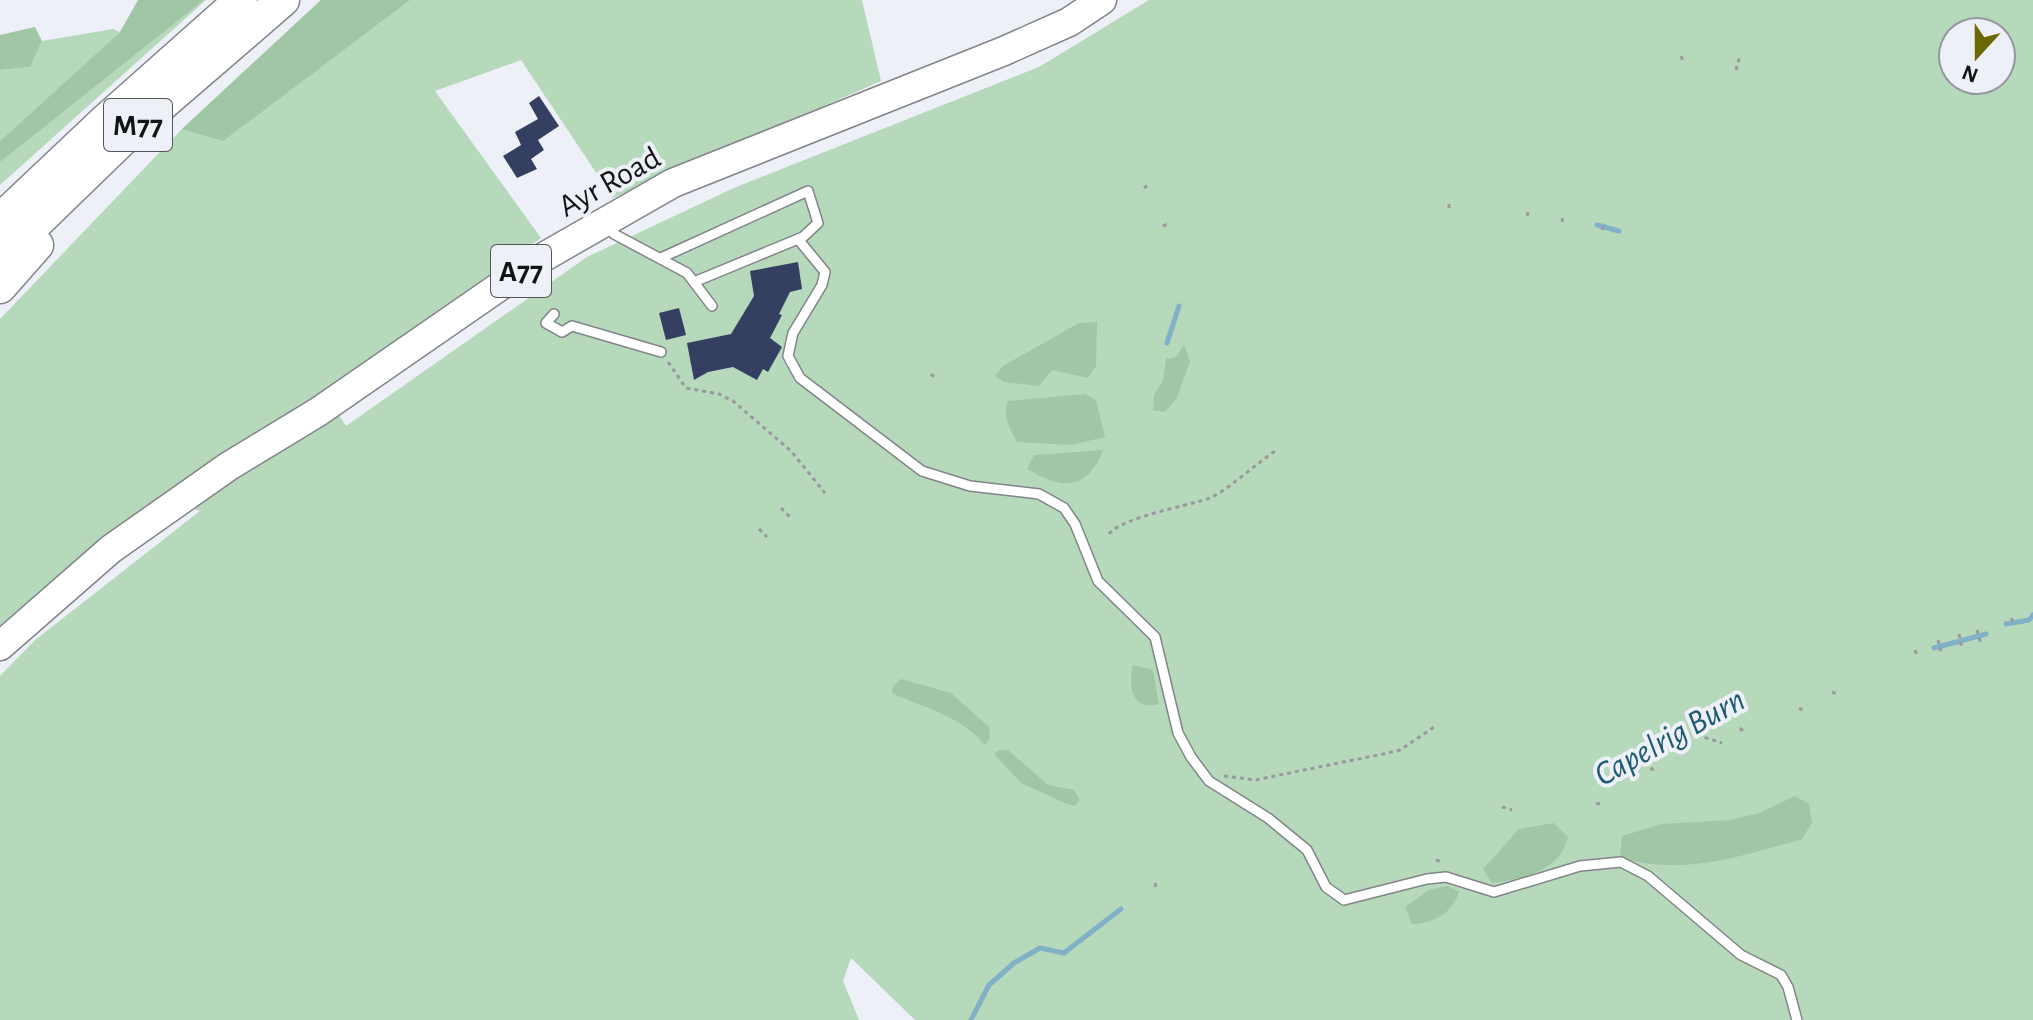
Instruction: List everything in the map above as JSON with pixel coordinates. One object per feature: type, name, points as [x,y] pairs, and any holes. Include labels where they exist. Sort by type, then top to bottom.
[{"type":"highway","points":[[0,198],[78,125],[229,0]]},
{"type":"highway","name":"M77","points":[[0,220],[118,108],[241,0]]},
{"type":"highway","name":"M77","points":[[0,258],[130,132],[283,0]]},
{"type":"highway","points":[[0,287],[210,63]]},
{"type":"main road","name":"Ayr Road","points":[[0,646],[111,549],[229,466],[318,412],[535,262],[673,183],[1004,51],[1069,22],[1102,0]]},
{"type":"lane","points":[[663,257],[808,191],[818,223],[798,239],[694,282]]},
{"type":"lane","points":[[605,222],[614,234],[663,257],[687,273],[712,306]]},
{"type":"lane","points":[[798,239],[825,272],[822,285],[793,333],[788,356],[800,378],[922,471],[970,486],[1039,494],[1064,508],[1075,524],[1098,581],[1155,637],[1178,733],[1205,775],[1307,850],[1326,884],[1344,900],[1446,877],[1494,892],[1580,866],[1621,862],[1648,876],[1741,955],[1781,975],[1788,987],[1797,1020]]},
{"type":"lane","points":[[554,314],[546,323],[562,332],[572,326],[663,355]]},
{"type":"path","points":[[1736,70],[1740,56]]},
{"type":"path","points":[[1144,188],[1149,184]]},
{"type":"path","points":[[1449,202],[1449,208]]},
{"type":"path","points":[[1527,216],[1529,210]]},
{"type":"path","points":[[1562,222],[1563,216]]},
{"type":"path","points":[[1163,226],[1168,224]]},
{"type":"path","points":[[1602,230],[1604,224]]},
{"type":"path","points":[[663,355],[686,388],[719,394],[733,401],[791,451],[825,493]]},
{"type":"path","points":[[1109,534],[1113,529],[1214,496],[1278,449]]},
{"type":"path","points":[[782,509],[788,516]]},
{"type":"path","points":[[760,530],[766,536]]},
{"type":"path","points":[[1959,634],[1962,649]]},
{"type":"path","points":[[1205,775],[1255,780],[1383,754],[1400,750],[1437,725]]},
{"type":"path","points":[[1740,728],[1744,732]]},
{"type":"path","points":[[1697,735],[1722,743]]},
{"type":"path","points":[[1647,764],[1655,772]]},
{"type":"path","points":[[1596,804],[1602,803]]},
{"type":"path","points":[[1436,860],[1442,862]]},
{"type":"green space","points":[[138,0],[204,0],[0,162],[0,141],[120,32]]},
{"type":"green space","points":[[204,0],[0,185],[0,162],[4,158]]},
{"type":"green space","points":[[321,0],[862,0],[881,81],[613,198],[521,60],[435,91],[541,238],[325,393],[346,426],[587,257],[736,187],[1039,67],[1149,0],[2033,0],[2033,1020],[915,1020],[851,958],[843,981],[859,1020],[0,1020],[0,676],[35,640],[200,511],[165,498],[0,631],[0,319],[182,129]]},
{"type":"green space","points":[[321,0],[410,0],[223,141],[182,129]]},
{"type":"green space","points":[[35,27],[42,41],[30,67],[0,70],[0,35]]},
{"type":"green space","points":[[113,29],[120,32],[0,141],[0,70],[30,67],[42,41]]},
{"type":"green space","points":[[1097,322],[1096,366],[1088,378],[1052,370],[1039,386],[1004,382],[995,376],[1003,366],[1079,323]]},
{"type":"green space","points":[[1184,345],[1190,361],[1177,398],[1165,412],[1153,410],[1154,395],[1163,381],[1166,359],[1176,357]]},
{"type":"green space","points":[[1085,394],[1096,400],[1105,437],[1071,445],[1017,442],[1006,417],[1008,401]]},
{"type":"green space","points":[[1103,450],[1089,474],[1072,483],[1051,480],[1027,469],[1034,455]]},
{"type":"green space","points":[[1133,665],[1153,670],[1159,704],[1142,704],[1137,700],[1131,681]]},
{"type":"green space","points":[[901,679],[951,693],[989,727],[990,738],[985,745],[964,726],[892,693],[893,686]]},
{"type":"green space","points":[[999,750],[1008,750],[1048,785],[1074,790],[1080,800],[1075,806],[1067,804],[1021,783],[994,754]]},
{"type":"green space","points":[[1795,796],[1809,804],[1812,823],[1802,839],[1689,865],[1643,863],[1620,857],[1622,836],[1662,824],[1731,820],[1759,813]]},
{"type":"green space","points":[[1554,823],[1568,837],[1564,849],[1549,866],[1516,879],[1492,883],[1483,869],[1519,829]]},
{"type":"green space","points":[[1448,886],[1459,892],[1452,906],[1435,919],[1412,924],[1405,907],[1429,890]]},
{"type":"building","points":[[539,96],[559,126],[538,140],[544,150],[531,159],[537,169],[517,178],[503,156],[521,145],[515,132],[538,119],[529,103]]},
{"type":"building","points":[[798,262],[802,289],[790,292],[779,314],[782,315],[770,338],[782,347],[768,372],[763,369],[757,380],[733,367],[708,372],[694,380],[687,343],[731,334],[754,296],[750,271]]},
{"type":"building","points":[[679,308],[686,335],[666,340],[659,313]]},
{"type":"waterway","points":[[1597,225],[1619,231]]},
{"type":"waterway","points":[[1167,343],[1179,306]]},
{"type":"waterway","name":"Capelrig Burn","points":[[2006,624],[2029,620],[2033,615]]},
{"type":"waterway","name":"Capelrig Burn","points":[[1934,648],[1986,634]]},
{"type":"waterway","name":"Capelrig Burn","points":[[971,1020],[989,985],[1014,963],[1040,948],[1064,953],[1121,909]]}]
